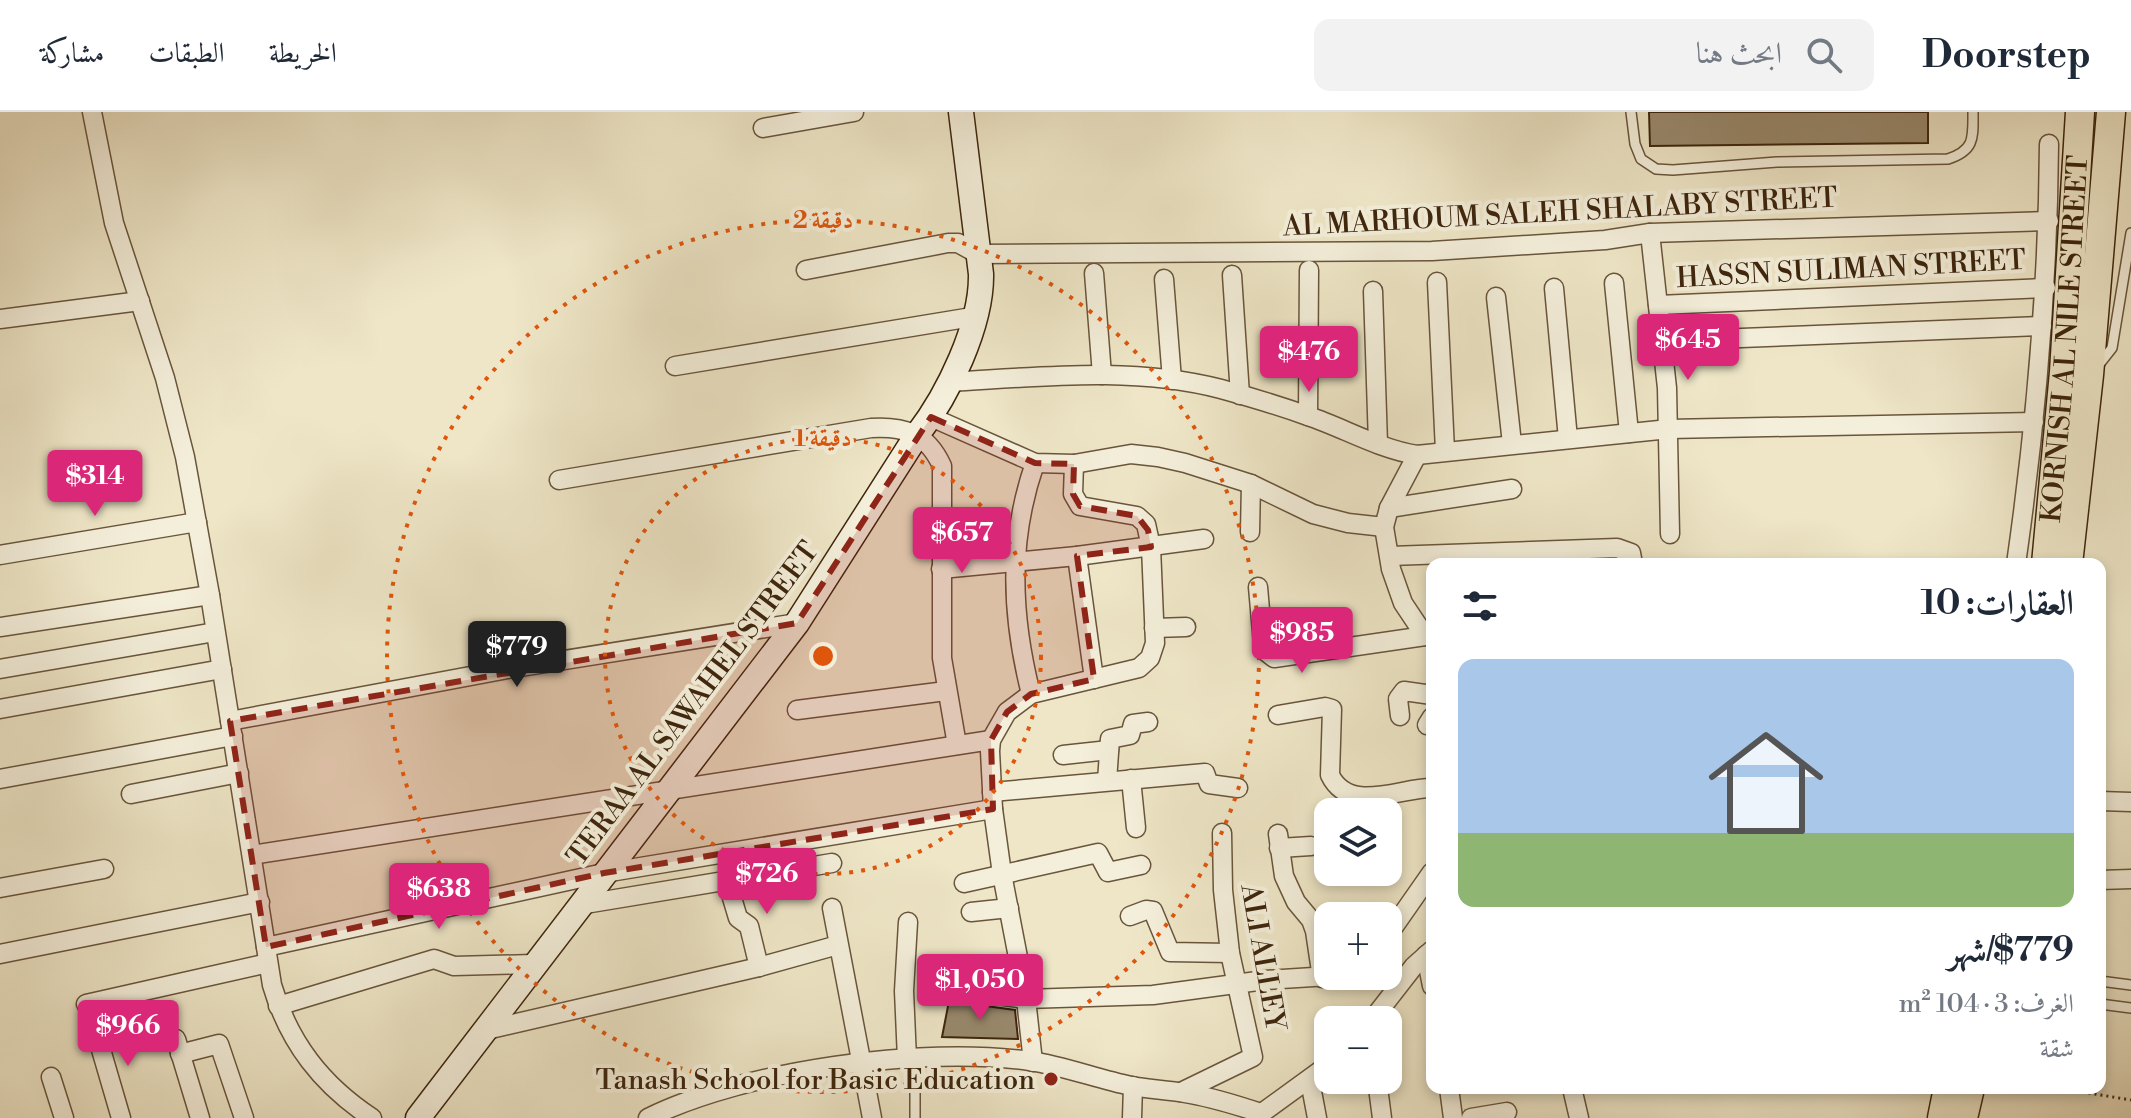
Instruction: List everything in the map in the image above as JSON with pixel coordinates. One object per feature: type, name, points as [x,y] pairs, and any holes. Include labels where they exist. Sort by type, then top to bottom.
[{"type":"main road","name":"TERAA AL SAWAHEL STREET","points":[[418,1118],[797,623],[949,382],[978,316],[982,295],[961,112]]},
{"type":"main road","name":"KORNISH AL NILE STREET","points":[[2069,558],[2089,375],[2111,112]]},
{"type":"main road","name":"KORNISH AL NILE STREET","points":[[2047,558],[2064,372],[2078,115]]},
{"type":"main road","points":[[1942,1118],[1947,1094]]},
{"type":"main road","points":[[1963,1118],[1969,1094]]},
{"type":"street","points":[[92,112],[114,223],[176,417],[210,595],[267,955],[278,1006],[294,1040],[315,1070],[341,1096],[372,1118]]},
{"type":"street","points":[[763,128],[854,112]]},
{"type":"street","points":[[2017,558],[2034,422],[2046,288],[2049,144]]},
{"type":"street","name":"AL MARHOUM SALEH SHALABY STREET","points":[[806,270],[948,243],[958,243],[978,254],[1432,251],[1605,240],[1650,233],[2049,221]]},
{"type":"street","points":[[1650,233],[1664,341],[1670,534]]},
{"type":"street","points":[[1308,416],[1309,270]]},
{"type":"street","points":[[1094,273],[1102,375]]},
{"type":"street","points":[[1232,275],[1240,395]]},
{"type":"street","points":[[1164,279],[1172,380]]},
{"type":"street","points":[[1437,282],[1445,451]]},
{"type":"street","points":[[1614,283],[1629,433]]},
{"type":"street","points":[[1554,288],[1568,439]]},
{"type":"street","name":"HASSN SULIMAN STREET","points":[[1658,305],[2046,288]]},
{"type":"street","points":[[1373,291],[1378,444]]},
{"type":"street","points":[[1496,297],[1512,444]]},
{"type":"street","points":[[0,319],[140,301]]},
{"type":"street","points":[[675,366],[978,316]]},
{"type":"street","points":[[1664,341],[2042,326]]},
{"type":"street","points":[[949,382],[1102,375],[1172,380],[1240,395],[1417,455],[1669,429],[2034,422]]},
{"type":"street","points":[[924,426],[942,466],[942,658],[957,745]]},
{"type":"street","points":[[559,480],[871,428],[924,426],[1035,463],[1074,464],[1116,455],[1158,457],[1251,484],[1313,514],[1348,523],[1384,527]]},
{"type":"street","points":[[1417,455],[1389,508],[1384,527],[1391,569],[1403,603],[1426,632]]},
{"type":"street","points":[[1031,694],[1016,621],[1014,562],[1024,494],[1035,463]]},
{"type":"street","points":[[1033,1062],[1026,999],[1002,874],[993,800],[991,740],[1007,712],[1031,694],[1139,668],[1150,658],[1155,643],[1151,547],[1146,524],[1137,516],[1086,508],[1076,501],[1073,494],[1074,464]]},
{"type":"street","points":[[1250,532],[1251,484]]},
{"type":"street","points":[[1389,508],[1512,489]]},
{"type":"street","points":[[0,555],[197,522]]},
{"type":"street","points":[[941,569],[1077,556],[1204,539]]},
{"type":"street","points":[[1390,556],[1617,548],[1631,553],[1632,558]]},
{"type":"street","points":[[1077,556],[1094,679]]},
{"type":"street","points":[[1258,587],[1263,644],[1265,651],[1274,658],[1426,636]]},
{"type":"street","points":[[0,627],[210,595]]},
{"type":"street","points":[[0,779],[508,669],[797,623]]},
{"type":"street","points":[[1154,628],[1186,627]]},
{"type":"street","points":[[0,669],[215,632]]},
{"type":"street","points":[[0,709],[222,669]]},
{"type":"street","points":[[797,710],[946,691]]},
{"type":"street","points":[[1400,716],[1398,699],[1404,691],[1426,694]]},
{"type":"street","points":[[1278,715],[1329,706],[1332,709],[1330,775],[1351,798]]},
{"type":"street","points":[[1107,781],[1111,738],[1130,735],[1134,723],[1148,722]]},
{"type":"street","points":[[252,855],[991,740]]},
{"type":"street","points":[[1063,755],[1109,750]]},
{"type":"street","points":[[131,794],[239,773]]},
{"type":"street","points":[[86,1004],[267,955],[604,873],[993,800],[1107,781],[1205,773],[1209,784],[1238,788]]},
{"type":"street","points":[[1131,779],[1136,828]]},
{"type":"street","points":[[1379,798],[1426,788]]},
{"type":"street","points":[[2106,801],[2131,802]]},
{"type":"street","name":"ALI ALLEY","points":[[1181,1092],[1253,1057],[1230,953],[1223,890],[1222,833]]},
{"type":"street","points":[[1311,846],[1279,841],[1290,890],[1314,928]]},
{"type":"street","points":[[964,883],[1098,853],[1108,872],[1141,865]]},
{"type":"street","points":[[579,905],[832,863]]},
{"type":"street","points":[[0,888],[104,869]]},
{"type":"street","points":[[2106,880],[2131,879]]},
{"type":"street","points":[[727,881],[738,918],[749,926],[759,967]]},
{"type":"street","points":[[1402,915],[1426,881]]},
{"type":"street","points":[[0,954],[260,902]]},
{"type":"street","points":[[832,908],[872,1118]]},
{"type":"street","points":[[971,912],[1009,908]]},
{"type":"street","points":[[1130,916],[1150,910],[1151,931],[1170,952],[1230,953]]},
{"type":"street","points":[[908,922],[904,991],[911,1058]]},
{"type":"street","points":[[482,1031],[759,967],[838,945]]},
{"type":"street","points":[[1383,1006],[1426,956]]},
{"type":"street","points":[[278,1006],[434,959],[454,966],[533,964]]},
{"type":"street","points":[[951,989],[1026,999],[1153,995],[1237,983],[1314,978]]},
{"type":"street","points":[[95,1029],[121,1118]]},
{"type":"street","points":[[200,1118],[178,1046],[220,1045],[244,1118]]},
{"type":"street","points":[[648,1118],[758,1081],[911,1058],[991,1057],[1033,1062],[1133,1086],[1181,1092],[1267,1114],[1314,1077]]},
{"type":"street","points":[[51,1077],[64,1118]]},
{"type":"street","points":[[1310,1081],[1317,1118]]},
{"type":"street","points":[[1132,1118],[1133,1086]]},
{"type":"street","points":[[1379,1094],[1382,1118]]},
{"type":"street","points":[[1450,1094],[1453,1118]]},
{"type":"street","points":[[1573,1094],[1579,1118]]},
{"type":"street","points":[[1471,1118],[1507,1112]]},
{"type":"lane","points":[[1631,112],[1635,144],[1641,159],[1656,169],[1673,170],[1777,162],[1948,159],[1962,155],[1970,145],[1973,112]]},
{"type":"lane","points":[[2089,375],[2112,348],[2131,233]]},
{"type":"lane","points":[[2106,982],[2131,985]]},
{"type":"lane","points":[[2106,1005],[2131,1008]]},
{"type":"lane","points":[[911,1058],[915,1118]]},
{"type":"path","points":[[2095,1094],[2131,1100]]},
{"type":"highlighted area","points":[[931,417],[1035,463],[1074,464],[1073,494],[1080,506],[1137,516],[1148,530],[1151,547],[1077,556],[1094,679],[1031,694],[1007,712],[991,740],[993,809],[604,873],[266,947],[230,721],[797,623]]},
{"type":"building","points":[[1649,112],[1928,112],[1928,143],[1650,146]]},
{"type":"building","points":[[949,1001],[1015,1010],[1018,1039],[942,1037]]},
{"type":"place","name":"Tanash School for Basic Education","points":[[1051,1079]]}]
